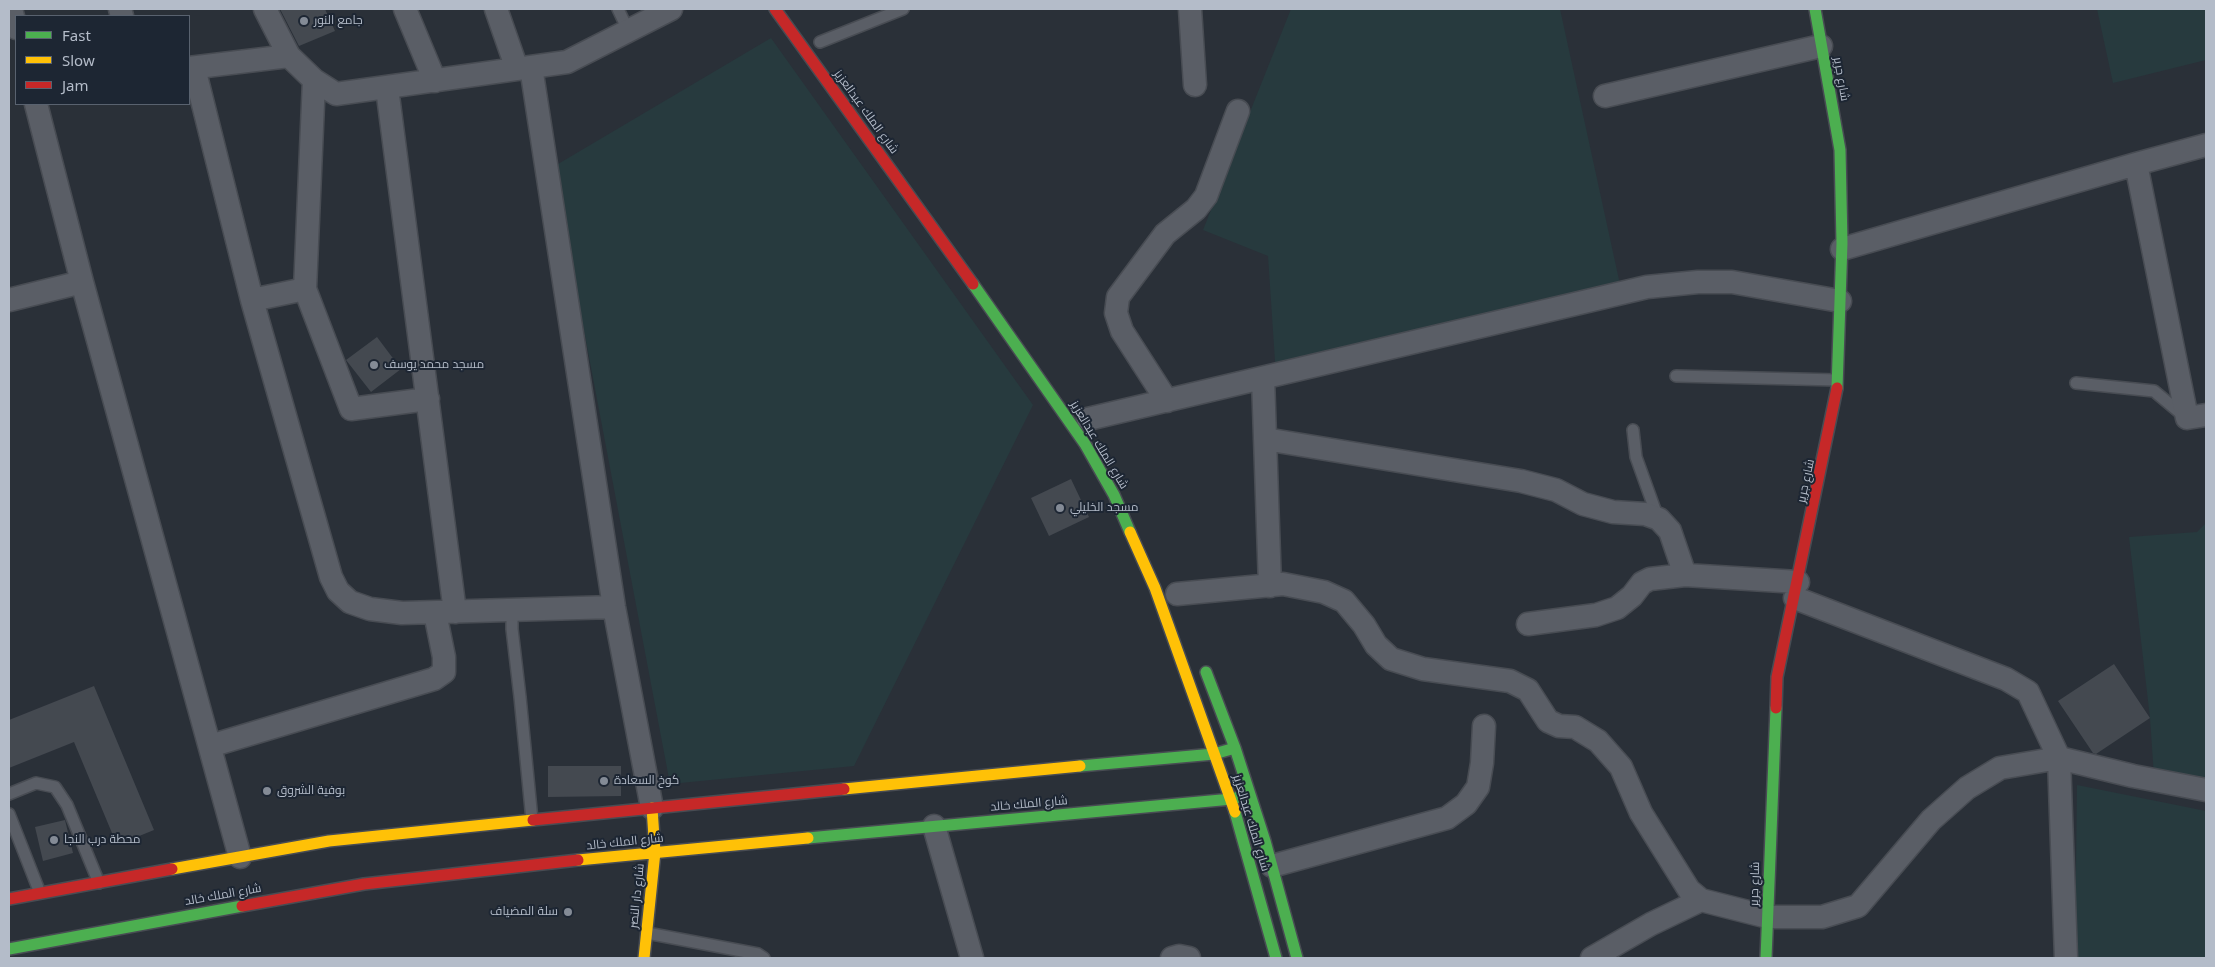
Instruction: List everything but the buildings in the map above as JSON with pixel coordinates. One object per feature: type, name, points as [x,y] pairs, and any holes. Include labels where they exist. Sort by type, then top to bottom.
[{"type":"street","points":[[11,9],[15,24]]},
{"type":"street","points":[[265,9],[289,56],[314,80],[336,94],[567,62],[671,9]]},
{"type":"street","points":[[405,9],[435,81]]},
{"type":"street","points":[[496,9],[524,68],[614,607],[652,808]]},
{"type":"street","name":"شارع الملك عبدالعزيز","points":[[775,9],[1030,364],[1085,444],[1114,495],[1155,588],[1232,799],[1276,958]]},
{"type":"street","points":[[1190,9],[1195,85]]},
{"type":"street","name":"شارع جرير","points":[[1766,958],[1777,677],[1832,423],[1837,380],[1842,250],[1840,150],[1815,9]]},
{"type":"street","points":[[1605,96],[1821,46]]},
{"type":"street","points":[[289,56],[191,68],[252,300],[331,577],[338,591],[350,602],[370,609],[402,613],[614,607]]},
{"type":"street","points":[[314,80],[305,289],[352,409],[428,399]]},
{"type":"street","points":[[210,746],[434,679],[444,672],[445,612],[428,399],[387,88]]},
{"type":"street","points":[[36,105],[82,282],[240,857]]},
{"type":"street","points":[[1167,400],[1122,332],[1116,314],[1118,297],[1165,234],[1196,209],[1206,196],[1238,111]]},
{"type":"street","points":[[1842,250],[2136,164],[2206,146]]},
{"type":"street","points":[[2136,164],[2197,417]]},
{"type":"street","points":[[9,300],[82,282]]},
{"type":"street","points":[[1089,419],[1647,287],[1698,282],[1732,282],[1840,300]]},
{"type":"street","points":[[252,300],[305,289]]},
{"type":"street","points":[[1263,378],[1270,586]]},
{"type":"street","points":[[1265,439],[1522,481],[1556,490],[1583,504],[1613,512],[1645,514],[1659,519],[1670,531],[1685,575]]},
{"type":"street","points":[[1528,624],[1596,615],[1617,608],[1632,596],[1642,583],[1650,579],[1685,575],[1797,590],[2006,679],[2028,692],[2059,758],[2066,958]]},
{"type":"street","points":[[1177,593],[1283,584],[1324,592],[1344,601],[1364,625],[1376,645],[1391,659],[1424,670],[1510,681],[1528,690],[1548,721],[1559,726],[1575,728],[1598,741],[1621,767],[1641,813],[1689,890],[1701,900],[1768,917],[1822,917],[1858,906],[1931,820],[1967,788],[2000,768],[2059,758],[2133,776],[2206,790]]},
{"type":"street","name":"شارع الملك عبدالعزيز","points":[[1203,665],[1235,748],[1272,866],[1297,958]]},
{"type":"street","points":[[1272,866],[1448,818],[1466,804],[1478,787],[1484,726]]},
{"type":"street","points":[[9,899],[329,841],[1214,754],[1235,748]]},
{"type":"street","name":"شارع الملك خالد","points":[[9,951],[364,884],[655,852],[1232,799],[1249,794]]},
{"type":"street","name":"شارع دار النصر","points":[[644,958],[655,852],[652,808]]},
{"type":"street","points":[[934,826],[972,958]]},
{"type":"street","points":[[1592,958],[1651,924],[1701,900]]},
{"type":"street","points":[[9,951],[14,958]]},
{"type":"street","points":[[1172,958],[1179,956],[1189,958]]},
{"type":"lane","points":[[618,9],[628,30]]},
{"type":"lane","points":[[820,42],[903,9]]},
{"type":"lane","points":[[1676,376],[1837,380]]},
{"type":"lane","points":[[2076,383],[2154,391],[2197,417]]},
{"type":"lane","points":[[1634,430],[1636,457],[1659,519]]},
{"type":"lane","points":[[512,611],[512,629],[532,820]]},
{"type":"lane","points":[[9,794],[36,783],[55,787],[67,805],[99,883]]},
{"type":"lane","points":[[9,814],[40,893]]},
{"type":"lane","points":[[647,933],[758,954],[764,958]]},
{"type":"green space","points":[[1291,9],[1560,9],[1621,289],[1276,376],[1268,256],[1203,230]]},
{"type":"green space","points":[[2097,9],[2206,9],[2206,60],[2113,83]]},
{"type":"green space","points":[[771,38],[1033,405],[854,766],[670,784],[553,167]]},
{"type":"green space","points":[[2206,523],[2206,786],[2154,776],[2150,718],[2129,537],[2197,532]]},
{"type":"green space","points":[[2077,785],[2206,811],[2206,958],[2075,958]]},
{"type":"traffic: fast","points":[[1815,9],[1840,150],[1842,243],[1837,388]]},
{"type":"traffic: fast","points":[[973,284],[1085,444],[1114,495],[1130,532]]},
{"type":"traffic: fast","points":[[1206,672],[1235,748],[1265,841],[1297,958]]},
{"type":"traffic: fast","points":[[1766,958],[1776,708]]},
{"type":"traffic: fast","points":[[1080,766],[1214,754],[1235,748]]},
{"type":"traffic: fast","points":[[808,838],[1232,799],[1249,794]]},
{"type":"traffic: fast","points":[[1235,812],[1276,958]]},
{"type":"traffic: fast","points":[[9,949],[242,906]]},
{"type":"traffic: slow","points":[[1130,532],[1155,588],[1235,812]]},
{"type":"traffic: slow","points":[[844,789],[1080,766]]},
{"type":"traffic: slow","points":[[644,958],[655,852],[652,808]]},
{"type":"traffic: slow","points":[[172,869],[329,841],[533,820]]},
{"type":"traffic: slow","points":[[578,860],[808,838]]},
{"type":"traffic: jam","points":[[775,9],[973,284]]},
{"type":"traffic: jam","points":[[1776,708],[1777,677],[1837,388]]},
{"type":"traffic: jam","points":[[533,820],[844,789]]},
{"type":"traffic: jam","points":[[242,906],[364,884],[578,860]]},
{"type":"traffic: jam","points":[[9,899],[172,869]]},
{"type":"place","name":"جامع النور","points":[[304,21]]},
{"type":"place","name":"مسجد محمد يوسف","points":[[374,365]]},
{"type":"place","name":"مسجد الخليلي","points":[[1060,508]]},
{"type":"place","name":"كوخ السعادة","points":[[604,781]]},
{"type":"place","name":"بوفية الشروق","points":[[267,791]]},
{"type":"place","name":"محطة درب النجا","points":[[54,840]]},
{"type":"place","name":"سلة المضياف","points":[[568,912]]}]
